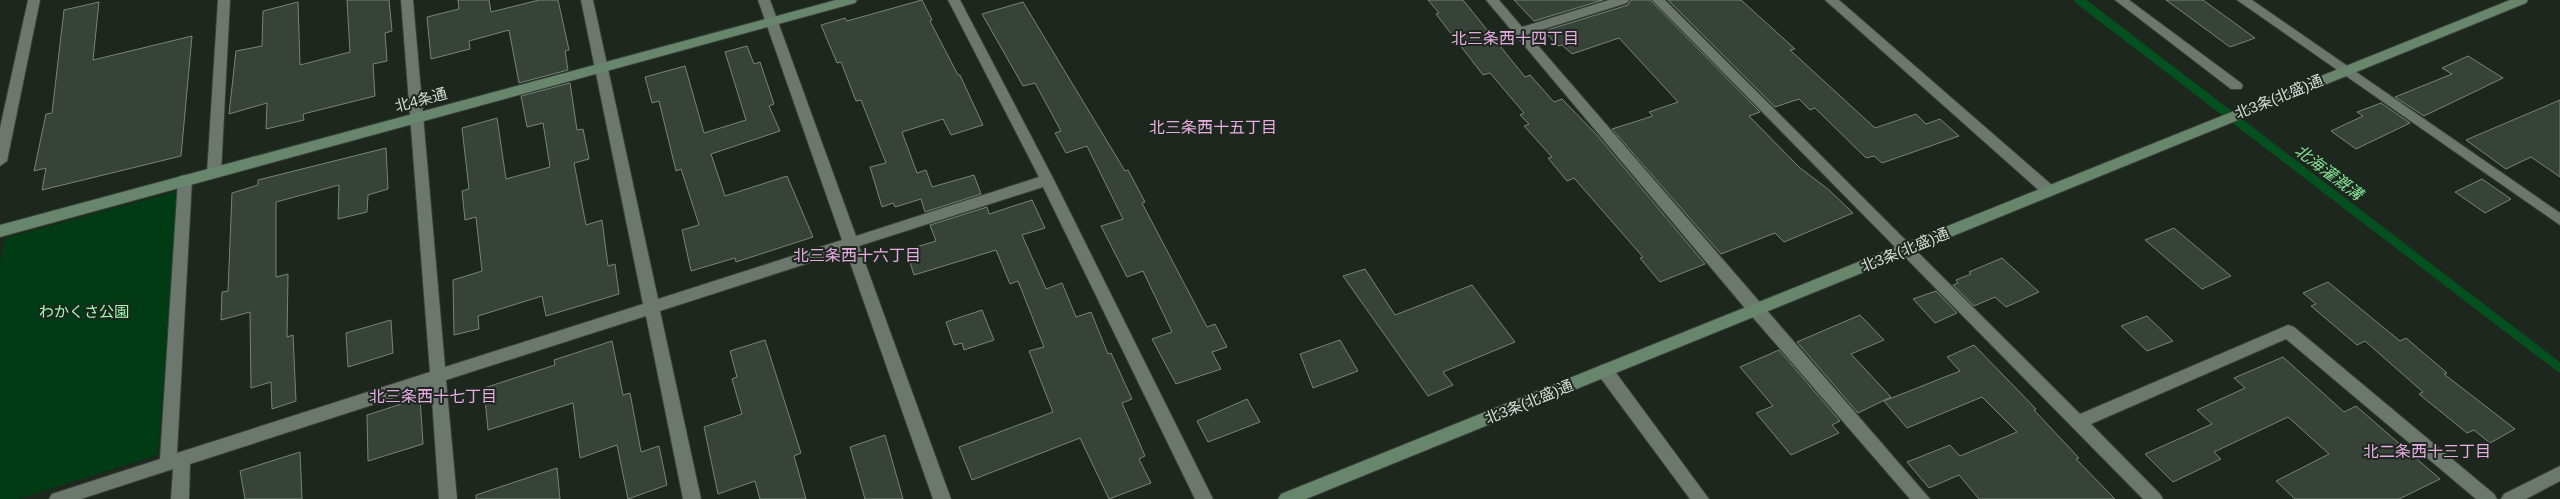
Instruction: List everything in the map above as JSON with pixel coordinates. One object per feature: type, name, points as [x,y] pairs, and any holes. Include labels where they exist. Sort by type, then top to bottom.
[{"type":"street","points":[[0,162],[34,0]]},
{"type":"street","points":[[214,173],[224,0]]},
{"type":"street","points":[[407,0],[448,499]]},
{"type":"street","points":[[587,0],[692,499]]},
{"type":"street","points":[[764,0],[942,499]]},
{"type":"street","name":"北4条通","points":[[0,230],[851,0]]},
{"type":"street","points":[[954,0],[1047,180],[1204,499]]},
{"type":"street","points":[[1492,0],[1754,309],[1921,499]]},
{"type":"street","points":[[1519,32],[1623,0]]},
{"type":"street","points":[[1658,0],[1905,251],[2079,422],[2154,499]]},
{"type":"street","points":[[1831,0],[2048,190]]},
{"type":"street","points":[[2121,0],[2236,86]]},
{"type":"street","points":[[2244,0],[2560,220]]},
{"type":"street","name":"北3条(北盛)通","points":[[1287,499],[1754,309],[1905,251],[2048,190],[2346,71],[2501,3],[2522,0]]},
{"type":"street","points":[[180,499],[175,461],[185,180]]},
{"type":"street","points":[[58,499],[438,375],[653,308],[849,242],[1047,180]]},
{"type":"street","points":[[2079,422],[2288,330],[2488,499]]},
{"type":"street","points":[[1604,371],[1700,499]]},
{"type":"street","points":[[2510,499],[2560,473]]},
{"type":"green space","name":"わかくさ公園","points":[[178,191],[158,455],[18,499],[0,499],[0,264],[5,238]]},
{"type":"building","points":[[347,0],[389,0],[392,31],[385,33],[387,61],[373,64],[375,96],[303,114],[304,120],[266,129],[267,103],[229,114],[236,51],[262,46],[263,11],[298,2],[300,65],[350,52]]},
{"type":"building","points":[[458,0],[489,0],[491,12],[539,0],[558,0],[569,50],[565,51],[568,70],[519,83],[509,30],[469,41],[470,49],[431,59],[427,17],[459,9]]},
{"type":"building","points":[[922,0],[932,20],[930,21],[958,75],[960,75],[983,125],[951,135],[943,119],[902,132],[917,173],[926,170],[932,187],[974,175],[981,194],[925,212],[921,199],[895,207],[893,203],[882,207],[870,167],[886,163],[861,100],[856,101],[841,62],[837,63],[821,25],[845,18],[847,21]]},
{"type":"building","points":[[1428,0],[1463,0],[1525,77],[1530,75],[1554,102],[1562,99],[1596,134],[1705,264],[1660,282],[1640,258],[1643,257],[1574,178],[1567,181],[1548,158],[1552,157],[1524,126],[1529,124],[1520,115],[1524,113],[1490,73],[1483,75],[1436,14],[1439,13]]},
{"type":"building","points":[[1514,0],[1603,0],[1534,21]]},
{"type":"building","points":[[1631,0],[1650,0],[1760,112],[1749,116],[1799,167],[1829,190],[1853,213],[1784,242],[1775,233],[1721,254],[1612,129],[1653,116],[1649,112],[1678,102],[1619,38],[1572,54],[1562,45],[1558,46],[1544,31],[1628,5]]},
{"type":"building","points":[[1668,0],[1741,0],[1795,49],[1790,50],[1875,128],[1916,114],[1926,124],[1940,119],[1959,136],[1882,163],[1874,156],[1866,158],[1815,108],[1810,110],[1799,99],[1775,107]]},
{"type":"building","points":[[2166,0],[2203,0],[2255,38],[2230,47]]},
{"type":"building","points":[[99,2],[93,60],[192,36],[181,156],[42,190],[46,168],[34,171],[46,114],[52,113],[64,10]]},
{"type":"building","points":[[1023,2],[1125,171],[1128,170],[1145,202],[1142,203],[1207,327],[1215,324],[1227,347],[1212,352],[1221,369],[1176,384],[1152,339],[1172,332],[1143,271],[1127,277],[1101,226],[1123,219],[1087,146],[1066,153],[1055,133],[1061,131],[1035,83],[1023,86],[982,14]]},
{"type":"building","points":[[747,46],[754,64],[760,62],[774,104],[769,106],[780,131],[711,154],[725,196],[787,176],[813,237],[736,262],[735,258],[691,271],[682,230],[699,225],[681,169],[676,171],[659,101],[652,103],[645,77],[685,66],[704,133],[746,120],[725,52]]},
{"type":"building","points":[[2468,56],[2503,78],[2424,116],[2395,97],[2452,74],[2442,68]]},
{"type":"building","points":[[570,83],[577,130],[583,129],[589,159],[574,163],[586,225],[602,220],[608,266],[615,264],[619,294],[546,316],[542,296],[478,316],[479,329],[454,335],[453,280],[482,271],[476,217],[465,220],[462,191],[469,189],[462,128],[497,118],[506,179],[550,167],[543,123],[527,127],[521,96]]},
{"type":"building","points":[[2560,100],[2560,177],[2531,157],[2506,169],[2466,140]]},
{"type":"building","points":[[2381,103],[2410,123],[2356,149],[2331,131],[2363,116],[2357,112]]},
{"type":"building","points":[[386,148],[388,189],[368,195],[367,212],[338,219],[339,185],[276,202],[276,277],[288,274],[287,337],[293,335],[296,401],[272,409],[271,382],[251,388],[250,312],[221,320],[222,292],[228,291],[232,193],[258,185],[258,180]]},
{"type":"building","points":[[2482,179],[2511,199],[2485,213],[2455,192]]},
{"type":"building","points":[[1032,200],[1045,228],[1022,235],[1046,289],[1062,283],[1076,317],[1091,312],[1108,354],[1111,353],[1132,399],[1122,403],[1145,456],[1139,459],[1151,483],[1109,499],[1080,438],[972,480],[959,447],[1053,412],[1029,351],[1044,347],[1018,281],[1010,284],[996,250],[914,275],[906,250],[936,241],[930,225],[987,207],[989,214]]},
{"type":"building","points":[[2174,228],[2231,276],[2202,289],[2145,240]]},
{"type":"building","points":[[2002,258],[2039,292],[2006,307],[1995,297],[1974,306],[1953,285],[1958,283],[1956,280],[1971,274],[1969,272]]},
{"type":"building","points":[[1365,269],[1395,315],[1472,285],[1515,342],[1443,372],[1453,385],[1428,396],[1343,276]]},
{"type":"building","points":[[2328,282],[2400,341],[2406,338],[2447,373],[2444,374],[2515,429],[2490,443],[2474,430],[2467,433],[2419,394],[2423,392],[2365,341],[2357,345],[2311,306],[2316,304],[2303,293]]},
{"type":"building","points":[[1936,291],[1957,313],[1935,323],[1913,299]]},
{"type":"building","points":[[982,310],[994,340],[964,350],[962,343],[954,345],[946,322]]},
{"type":"building","points":[[1860,315],[1884,340],[1851,354],[1891,397],[1858,413],[1797,342]]},
{"type":"building","points":[[2147,316],[2173,341],[2147,351],[2121,326]]},
{"type":"building","points":[[391,320],[393,353],[348,367],[346,333]]},
{"type":"building","points":[[765,340],[801,453],[794,456],[806,499],[760,499],[755,481],[718,494],[704,427],[742,414],[732,379],[737,377],[730,351]]},
{"type":"building","points":[[1340,340],[1358,371],[1313,388],[1300,354]]},
{"type":"building","points":[[612,341],[623,395],[630,393],[641,452],[659,446],[667,485],[628,499],[617,445],[580,458],[573,403],[488,430],[484,388],[555,365],[554,360]]},
{"type":"building","points":[[1974,345],[2036,409],[2034,410],[2079,458],[2076,459],[2115,499],[1979,499],[1959,475],[1929,488],[1907,462],[1950,445],[1960,456],[2017,432],[1982,397],[1907,428],[1884,401],[1960,371],[1947,357]]},
{"type":"building","points":[[1779,350],[1840,421],[1832,425],[1839,433],[1791,455],[1756,413],[1773,406],[1740,367]]},
{"type":"building","points":[[2283,357],[2344,412],[2356,406],[2440,479],[2399,499],[2295,499],[2276,481],[2329,454],[2288,417],[2214,452],[2221,459],[2173,482],[2145,454],[2212,424],[2197,410],[2245,388],[2234,378]]},
{"type":"building","points":[[420,398],[423,444],[368,461],[367,415]]},
{"type":"building","points":[[1247,399],[1260,422],[1208,442],[1197,421]]},
{"type":"building","points":[[885,435],[903,499],[865,499],[850,447]]},
{"type":"building","points":[[300,452],[302,499],[245,499],[240,471]]},
{"type":"building","points":[[557,468],[560,499],[476,499],[476,495]]},
{"type":"waterway","name":"北海灌漑溝","points":[[2079,0],[2560,368]]},
{"type":"district","name":"北三条西十四丁目","points":[[1515,38]]},
{"type":"district","name":"北三条西十五丁目","points":[[1213,127]]},
{"type":"district","name":"北三条西十六丁目","points":[[857,255]]},
{"type":"district","name":"北三条西十七丁目","points":[[433,396]]},
{"type":"district","name":"北二条西十三丁目","points":[[2427,451]]}]
